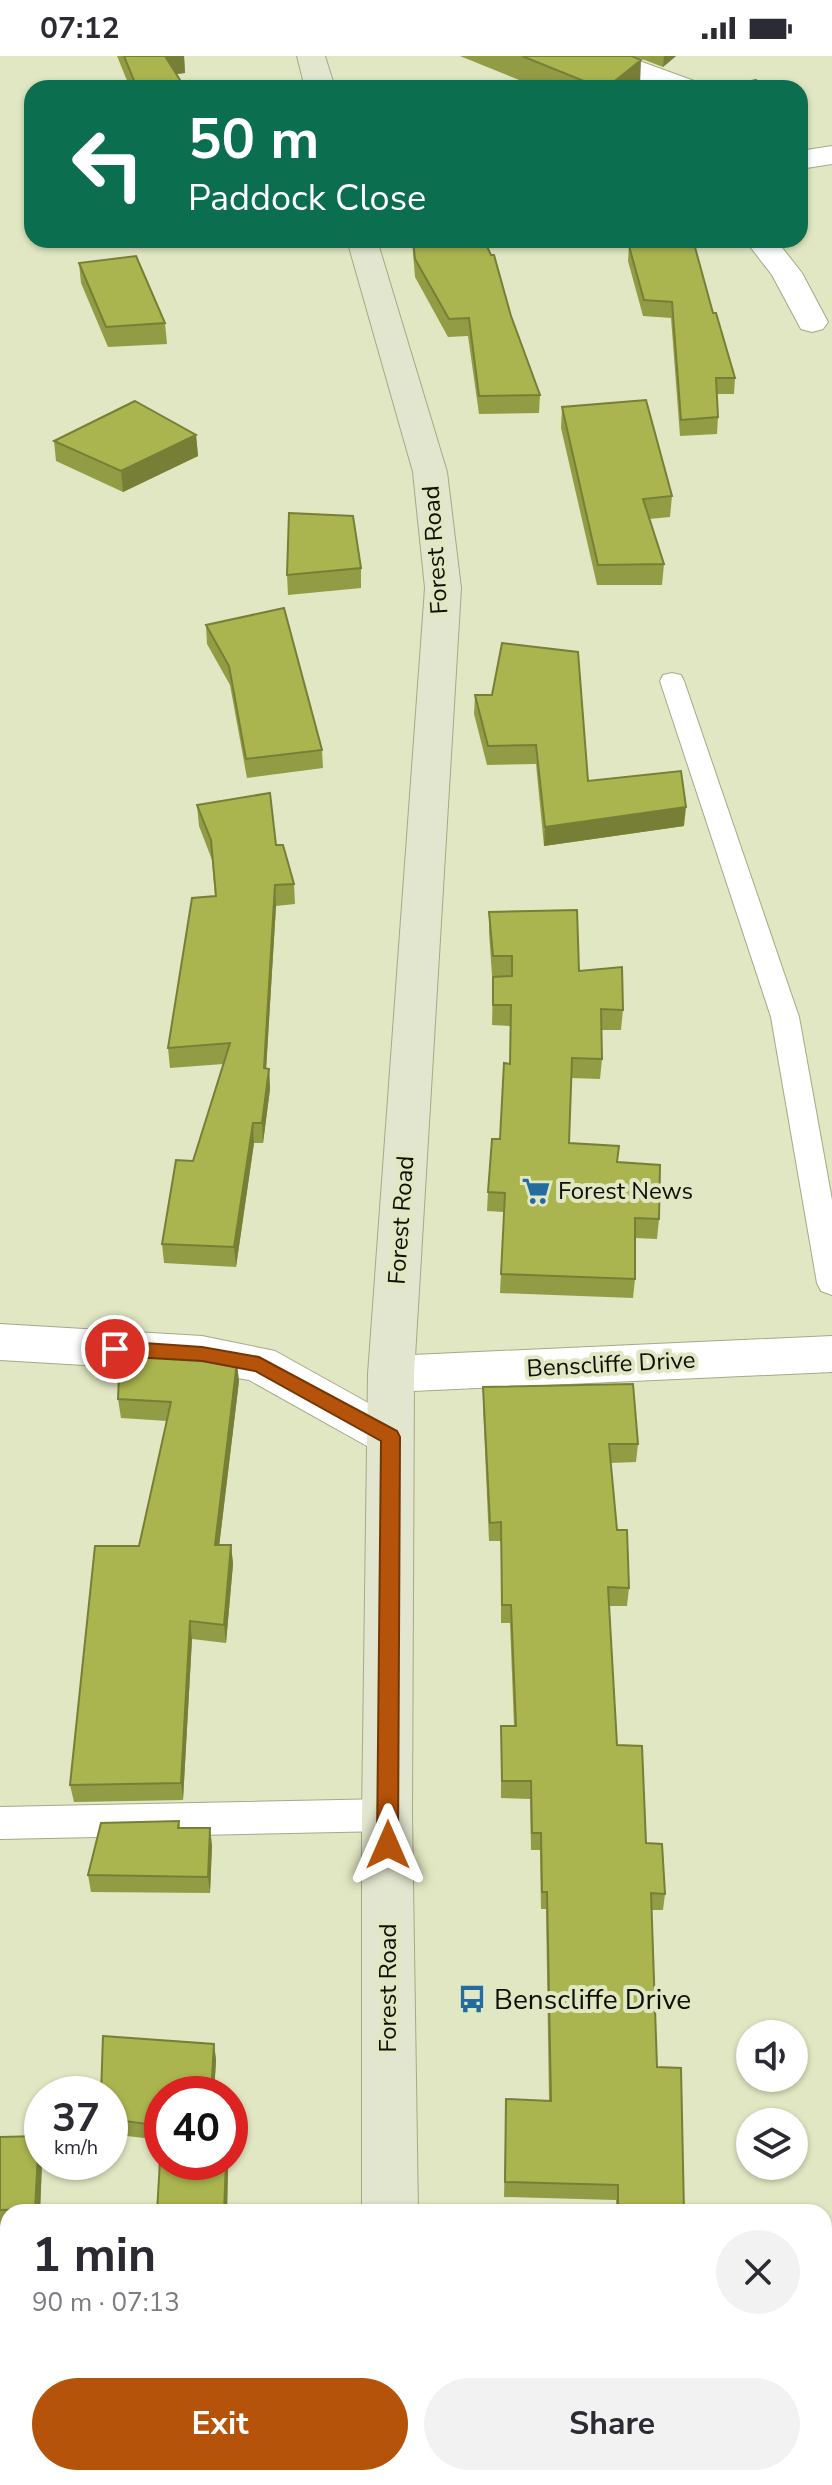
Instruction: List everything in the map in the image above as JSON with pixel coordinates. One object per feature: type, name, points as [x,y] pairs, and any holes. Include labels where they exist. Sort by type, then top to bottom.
[{"type":"street","points":[[311,56],[318,80]]},
{"type":"street","points":[[631,67],[666,80]]},
{"type":"street","points":[[808,159],[832,155]]},
{"type":"street","name":"Forest Road","points":[[364,248],[430,472],[443,588],[391,1374],[387,1815],[390,2204]]},
{"type":"street","points":[[766,248],[786,273],[812,322]]},
{"type":"street","points":[[749,277],[786,273]]},
{"type":"street","points":[[0,1342],[202,1354],[259,1364],[390,1437]]},
{"type":"street","name":"Benscliffe Drive","points":[[391,1374],[832,1354]]},
{"type":"lane","points":[[672,681],[785,1017],[832,1283]]},
{"type":"lane","points":[[0,1823],[387,1815]]},
{"type":"building","points":[[124,56],[165,56],[180,80],[134,80]]},
{"type":"building","points":[[522,56],[632,56],[641,60],[616,80],[581,80]]},
{"type":"building","points":[[414,248],[488,248],[494,255],[511,316],[540,395],[479,396],[469,318],[449,319],[415,259]]},
{"type":"building","points":[[630,248],[695,248],[735,378],[716,378],[718,417],[681,420],[672,302],[644,300]]},
{"type":"building","points":[[136,256],[165,323],[106,327],[79,263]]},
{"type":"building","points":[[646,400],[672,496],[643,499],[664,564],[598,565],[562,407]]},
{"type":"building","points":[[135,401],[196,435],[121,471],[54,441]]},
{"type":"building","points":[[289,513],[353,516],[361,568],[287,575]]},
{"type":"building","points":[[284,608],[322,750],[246,759],[229,666],[206,625]]},
{"type":"building","points":[[502,643],[578,652],[588,781],[681,771],[686,807],[545,827],[536,745],[488,746],[475,695],[492,695]]},
{"type":"building","points":[[270,793],[276,845],[283,845],[294,884],[275,885],[264,1068],[269,1069],[262,1123],[253,1123],[234,1247],[162,1244],[176,1160],[193,1161],[230,1043],[168,1048],[192,898],[216,896],[211,840],[197,805]]},
{"type":"building","points":[[577,910],[579,971],[622,967],[623,1010],[601,1009],[602,1059],[572,1058],[569,1143],[619,1146],[617,1162],[660,1165],[659,1219],[635,1218],[635,1279],[501,1274],[505,1193],[488,1192],[492,1139],[500,1139],[504,1063],[510,1064],[511,1005],[493,1005],[493,977],[512,976],[512,956],[493,956],[489,912]]},
{"type":"building","points":[[120,1351],[200,1356],[237,1362],[215,1545],[231,1545],[224,1625],[190,1621],[181,1783],[70,1785],[95,1546],[139,1546],[171,1402],[118,1399]]},
{"type":"building","points":[[633,1384],[638,1444],[609,1444],[617,1530],[627,1530],[629,1588],[608,1587],[617,1745],[642,1746],[646,1843],[662,1844],[665,1894],[651,1893],[657,2067],[681,2068],[684,2204],[618,2204],[618,2185],[505,2182],[506,2099],[551,2101],[547,1892],[542,1892],[541,1833],[532,1833],[531,1781],[502,1781],[501,1726],[516,1726],[511,1605],[502,1605],[501,1522],[490,1523],[483,1387]]},
{"type":"building","points":[[179,1821],[178,1828],[210,1828],[208,1877],[88,1875],[101,1823]]},
{"type":"building","points":[[103,2036],[214,2044],[212,2076],[144,2076],[144,2124],[128,2121],[128,2076],[102,2076]]},
{"type":"building","points":[[24,2136],[24,2180],[37,2180],[35,2204],[0,2204],[0,2137]]},
{"type":"building","points":[[159,2180],[225,2180],[224,2204],[157,2204]]},
{"type":"place","name":"Forest News","points":[[536,1191]]},
{"type":"place","name":"Benscliffe Drive","points":[[472,1999]]},
{"type":"route","points":[[115,1349],[202,1354],[259,1364],[390,1437],[388,1845]]}]
